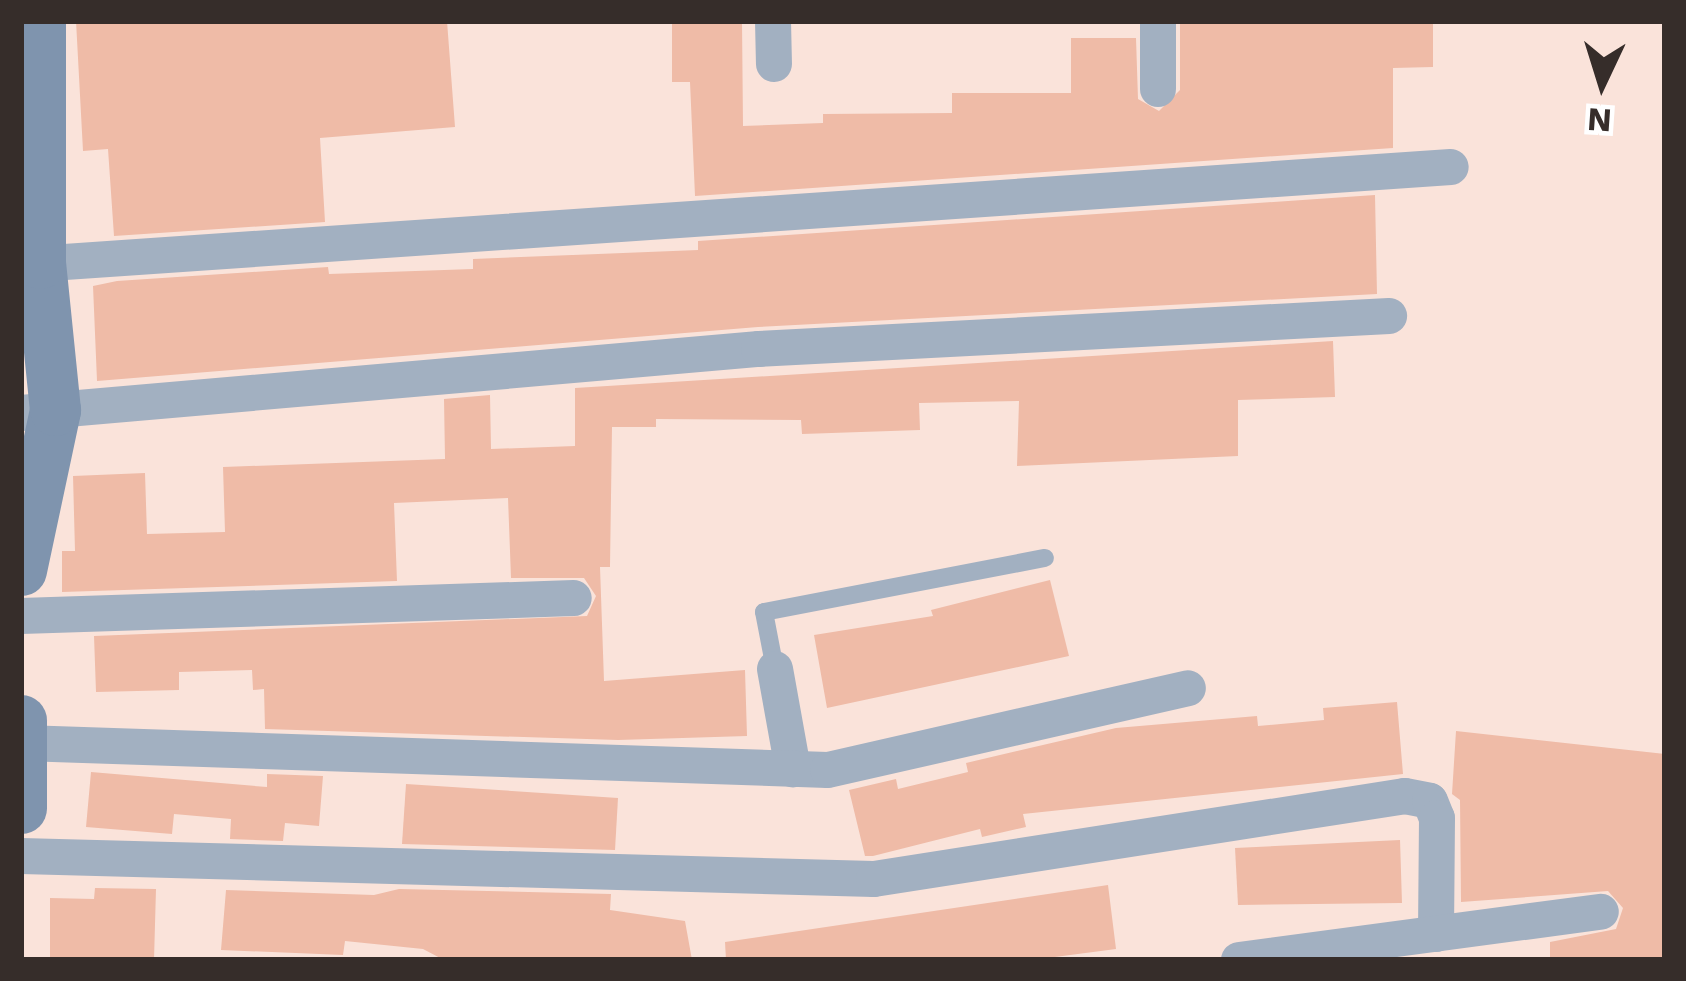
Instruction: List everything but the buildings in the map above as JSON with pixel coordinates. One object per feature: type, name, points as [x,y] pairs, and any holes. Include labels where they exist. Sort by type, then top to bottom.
[{"type":"street","points":[[773,21],[774,64]]},
{"type":"street","points":[[1158,21],[1158,89]]},
{"type":"street","points":[[24,539],[38,412],[30,264],[34,30]]},
{"type":"street","points":[[30,264],[1451,167]]},
{"type":"street","points":[[38,412],[759,349],[1389,316]]},
{"type":"street","points":[[21,616],[574,598]]},
{"type":"street","points":[[775,669],[793,769]]},
{"type":"street","points":[[21,808],[22,731],[828,770],[1188,688]]},
{"type":"street","points":[[21,856],[874,879],[1406,796],[1430,801],[1437,818],[1436,934]]},
{"type":"street","points":[[1239,960],[1601,912]]},
{"type":"lane","points":[[775,669],[764,612],[1045,558]]}]
